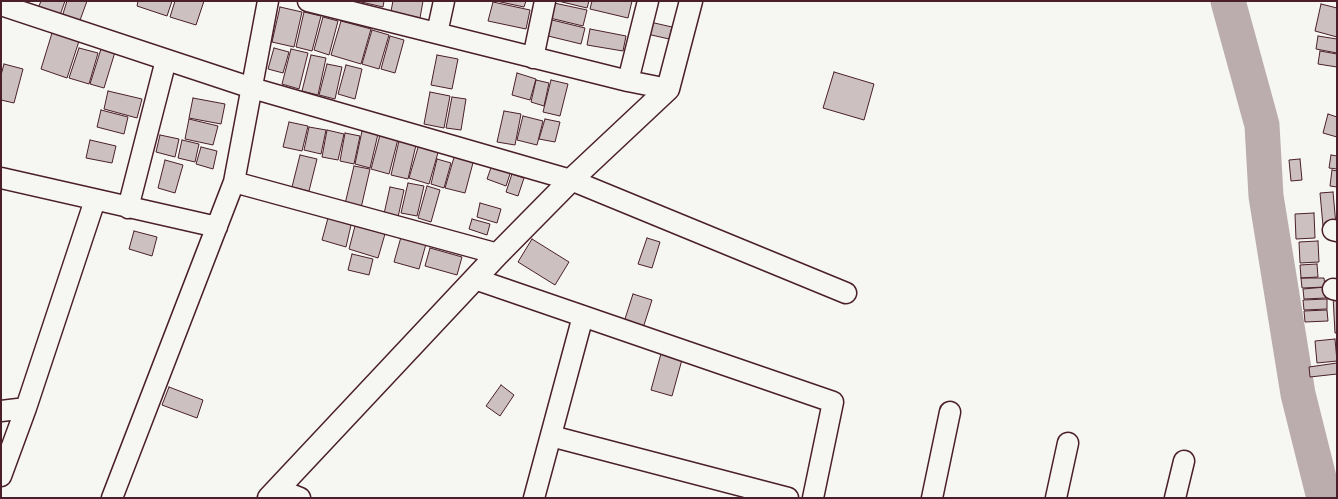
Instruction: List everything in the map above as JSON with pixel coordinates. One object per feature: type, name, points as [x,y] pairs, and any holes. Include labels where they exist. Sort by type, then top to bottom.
[{"type":"main road","points":[[273,493],[498,254],[571,180],[668,90],[691,1]]},
{"type":"street","points":[[112,498],[234,182],[268,1]]},
{"type":"street","points":[[308,1],[345,6],[437,33],[533,58],[668,90]]},
{"type":"street","points":[[437,33],[444,1]]},
{"type":"street","points":[[533,58],[545,1]]},
{"type":"street","points":[[628,81],[648,1]]},
{"type":"street","points":[[1,6],[252,88],[571,180],[846,293]]},
{"type":"street","points":[[128,208],[166,60]]},
{"type":"street","points":[[1,178],[128,208],[217,226]]},
{"type":"street","points":[[234,182],[498,254]]},
{"type":"street","points":[[1,476],[26,408],[95,200]]},
{"type":"street","points":[[475,279],[833,402],[813,498]]},
{"type":"street","points":[[534,498],[583,316]]},
{"type":"street","points":[[1,411],[26,408]]},
{"type":"street","points":[[932,498],[950,412]]},
{"type":"street","points":[[551,436],[788,498]]},
{"type":"street","points":[[1056,498],[1068,443]]},
{"type":"street","points":[[1175,498],[1184,461]]},
{"type":"street","points":[[273,493],[300,498]]},
{"type":"building","points":[[41,1],[65,1],[59,18],[37,11]]},
{"type":"building","points":[[67,1],[87,1],[79,23],[62,17]]},
{"type":"building","points":[[138,1],[172,1],[167,16],[137,6]]},
{"type":"building","points":[[175,1],[204,1],[196,25],[170,17]]},
{"type":"building","points":[[357,1],[384,1],[383,7]]},
{"type":"building","points":[[393,1],[423,1],[420,18],[391,11]]},
{"type":"building","points":[[496,1],[526,1],[524,7]]},
{"type":"building","points":[[558,1],[589,1],[587,8]]},
{"type":"building","points":[[592,1],[632,1],[628,18],[590,9]]},
{"type":"building","points":[[493,2],[530,10],[526,29],[488,21]]},
{"type":"building","points":[[554,3],[587,10],[583,26],[550,18]]},
{"type":"building","points":[[1321,4],[1337,8],[1337,37],[1315,31]]},
{"type":"building","points":[[280,7],[302,12],[294,47],[272,42]]},
{"type":"building","points":[[304,12],[321,16],[312,51],[296,47]]},
{"type":"building","points":[[323,17],[338,21],[329,55],[314,50]]},
{"type":"building","points":[[548,19],[585,28],[581,44],[544,35]]},
{"type":"building","points":[[341,21],[371,29],[361,64],[331,55]]},
{"type":"building","points":[[650,22],[672,27],[669,39],[647,34]]},
{"type":"building","points":[[590,29],[626,36],[623,51],[587,45]]},
{"type":"building","points":[[372,30],[389,35],[379,69],[362,64]]},
{"type":"building","points":[[52,33],[79,41],[67,78],[41,69]]},
{"type":"building","points":[[390,36],[404,40],[395,73],[381,69]]},
{"type":"building","points":[[1318,36],[1337,39],[1337,53],[1316,49]]},
{"type":"building","points":[[79,48],[98,53],[89,84],[69,78]]},
{"type":"building","points":[[274,48],[289,52],[283,73],[268,69]]},
{"type":"building","points":[[101,49],[115,52],[104,88],[90,84]]},
{"type":"building","points":[[291,49],[308,53],[299,89],[282,84]]},
{"type":"building","points":[[1320,51],[1337,54],[1337,67],[1318,64]]},
{"type":"building","points":[[311,55],[326,58],[318,95],[302,91]]},
{"type":"building","points":[[437,55],[458,59],[452,89],[431,85]]},
{"type":"building","points":[[4,64],[23,69],[14,103],[1,100],[1,75]]},
{"type":"building","points":[[327,64],[342,67],[335,99],[319,95]]},
{"type":"building","points":[[346,65],[362,69],[355,99],[338,94]]},
{"type":"building","points":[[834,72],[874,84],[864,120],[823,108]]},
{"type":"building","points":[[517,73],[536,79],[530,100],[512,95]]},
{"type":"building","points":[[536,80],[549,83],[544,106],[531,102]]},
{"type":"building","points":[[551,80],[568,84],[560,116],[543,112]]},
{"type":"building","points":[[108,91],[142,99],[137,118],[104,109]]},
{"type":"building","points":[[430,92],[450,96],[444,128],[424,124]]},
{"type":"building","points":[[452,97],[466,99],[461,130],[446,128]]},
{"type":"building","points":[[193,98],[225,104],[221,124],[189,118]]},
{"type":"building","points":[[101,110],[128,117],[124,134],[97,127]]},
{"type":"building","points":[[504,111],[521,114],[515,145],[497,142]]},
{"type":"building","points":[[1328,114],[1337,117],[1337,137],[1323,133]]},
{"type":"building","points":[[523,116],[543,121],[537,145],[517,140]]},
{"type":"building","points":[[189,119],[218,126],[213,145],[185,139]]},
{"type":"building","points":[[545,119],[560,122],[555,142],[539,139]]},
{"type":"building","points":[[289,122],[308,126],[302,151],[283,147]]},
{"type":"building","points":[[309,127],[326,130],[321,154],[304,150]]},
{"type":"building","points":[[327,130],[344,134],[338,160],[322,157]]},
{"type":"building","points":[[362,131],[378,134],[370,168],[355,164]]},
{"type":"building","points":[[345,133],[360,136],[354,164],[340,161]]},
{"type":"building","points":[[160,135],[179,139],[175,157],[156,152]]},
{"type":"building","points":[[380,135],[398,139],[389,174],[371,169]]},
{"type":"building","points":[[90,140],[116,146],[112,163],[86,158]]},
{"type":"building","points":[[182,140],[199,144],[195,162],[178,158]]},
{"type":"building","points":[[399,141],[416,145],[408,179],[391,175]]},
{"type":"building","points":[[419,144],[439,149],[429,184],[409,178]]},
{"type":"building","points":[[201,147],[217,151],[213,169],[196,164]]},
{"type":"building","points":[[455,154],[474,159],[465,193],[445,188]]},
{"type":"building","points":[[300,155],[317,159],[309,191],[292,187]]},
{"type":"building","points":[[1331,155],[1337,156],[1337,169],[1329,168]]},
{"type":"building","points":[[437,159],[451,163],[444,188],[431,184]]},
{"type":"building","points":[[1300,159],[1302,180],[1291,181],[1289,160]]},
{"type":"building","points":[[165,160],[183,165],[175,193],[158,188]]},
{"type":"building","points":[[493,162],[512,168],[506,186],[487,179]]},
{"type":"building","points":[[354,166],[370,169],[361,208],[345,204]]},
{"type":"building","points":[[1332,170],[1337,171],[1337,187],[1330,186]]},
{"type":"building","points":[[512,174],[524,178],[518,196],[506,192]]},
{"type":"building","points":[[408,183],[424,186],[417,216],[401,213]]},
{"type":"building","points":[[427,186],[440,190],[431,222],[418,218]]},
{"type":"building","points":[[390,187],[404,190],[398,217],[384,214]]},
{"type":"building","points":[[1333,192],[1336,225],[1323,226],[1320,193]]},
{"type":"building","points":[[480,203],[501,209],[497,223],[477,217]]},
{"type":"building","points":[[1314,213],[1315,238],[1296,239],[1295,214]]},
{"type":"building","points":[[328,218],[351,225],[346,247],[322,240]]},
{"type":"building","points":[[472,219],[490,224],[487,235],[469,229]]},
{"type":"building","points":[[355,226],[385,234],[378,258],[349,249]]},
{"type":"building","points":[[134,231],[157,237],[152,256],[129,249]]},
{"type":"building","points":[[401,237],[426,244],[419,269],[394,262]]},
{"type":"building","points":[[647,238],[660,242],[652,268],[638,264]]},
{"type":"building","points":[[532,239],[569,262],[555,285],[518,262]]},
{"type":"building","points":[[1318,241],[1319,262],[1300,263],[1299,242]]},
{"type":"building","points":[[430,248],[462,257],[457,275],[425,266]]},
{"type":"building","points":[[352,254],[373,259],[369,275],[348,270]]},
{"type":"building","points":[[1317,264],[1318,277],[1301,278],[1300,265]]},
{"type":"building","points":[[1301,278],[1324,278],[1325,287],[1302,288]]},
{"type":"building","points":[[1326,287],[1326,298],[1304,299],[1303,289]]},
{"type":"building","points":[[633,294],[652,300],[643,328],[624,322]]},
{"type":"building","points":[[1333,296],[1337,296],[1337,333],[1335,333]]},
{"type":"building","points":[[1327,299],[1327,309],[1304,310],[1303,300]]},
{"type":"building","points":[[1327,310],[1328,321],[1305,322],[1304,311]]},
{"type":"building","points":[[1335,339],[1337,361],[1317,363],[1315,341]]},
{"type":"building","points":[[662,350],[683,356],[672,396],[651,390]]},
{"type":"building","points":[[1337,363],[1337,374],[1310,377],[1309,367]]},
{"type":"building","points":[[501,385],[514,395],[500,416],[486,406]]},
{"type":"building","points":[[169,387],[203,400],[197,418],[162,405]]},
{"type":"waterway","points":[[1228,1],[1262,125],[1266,196],[1298,394],[1324,498]]}]
